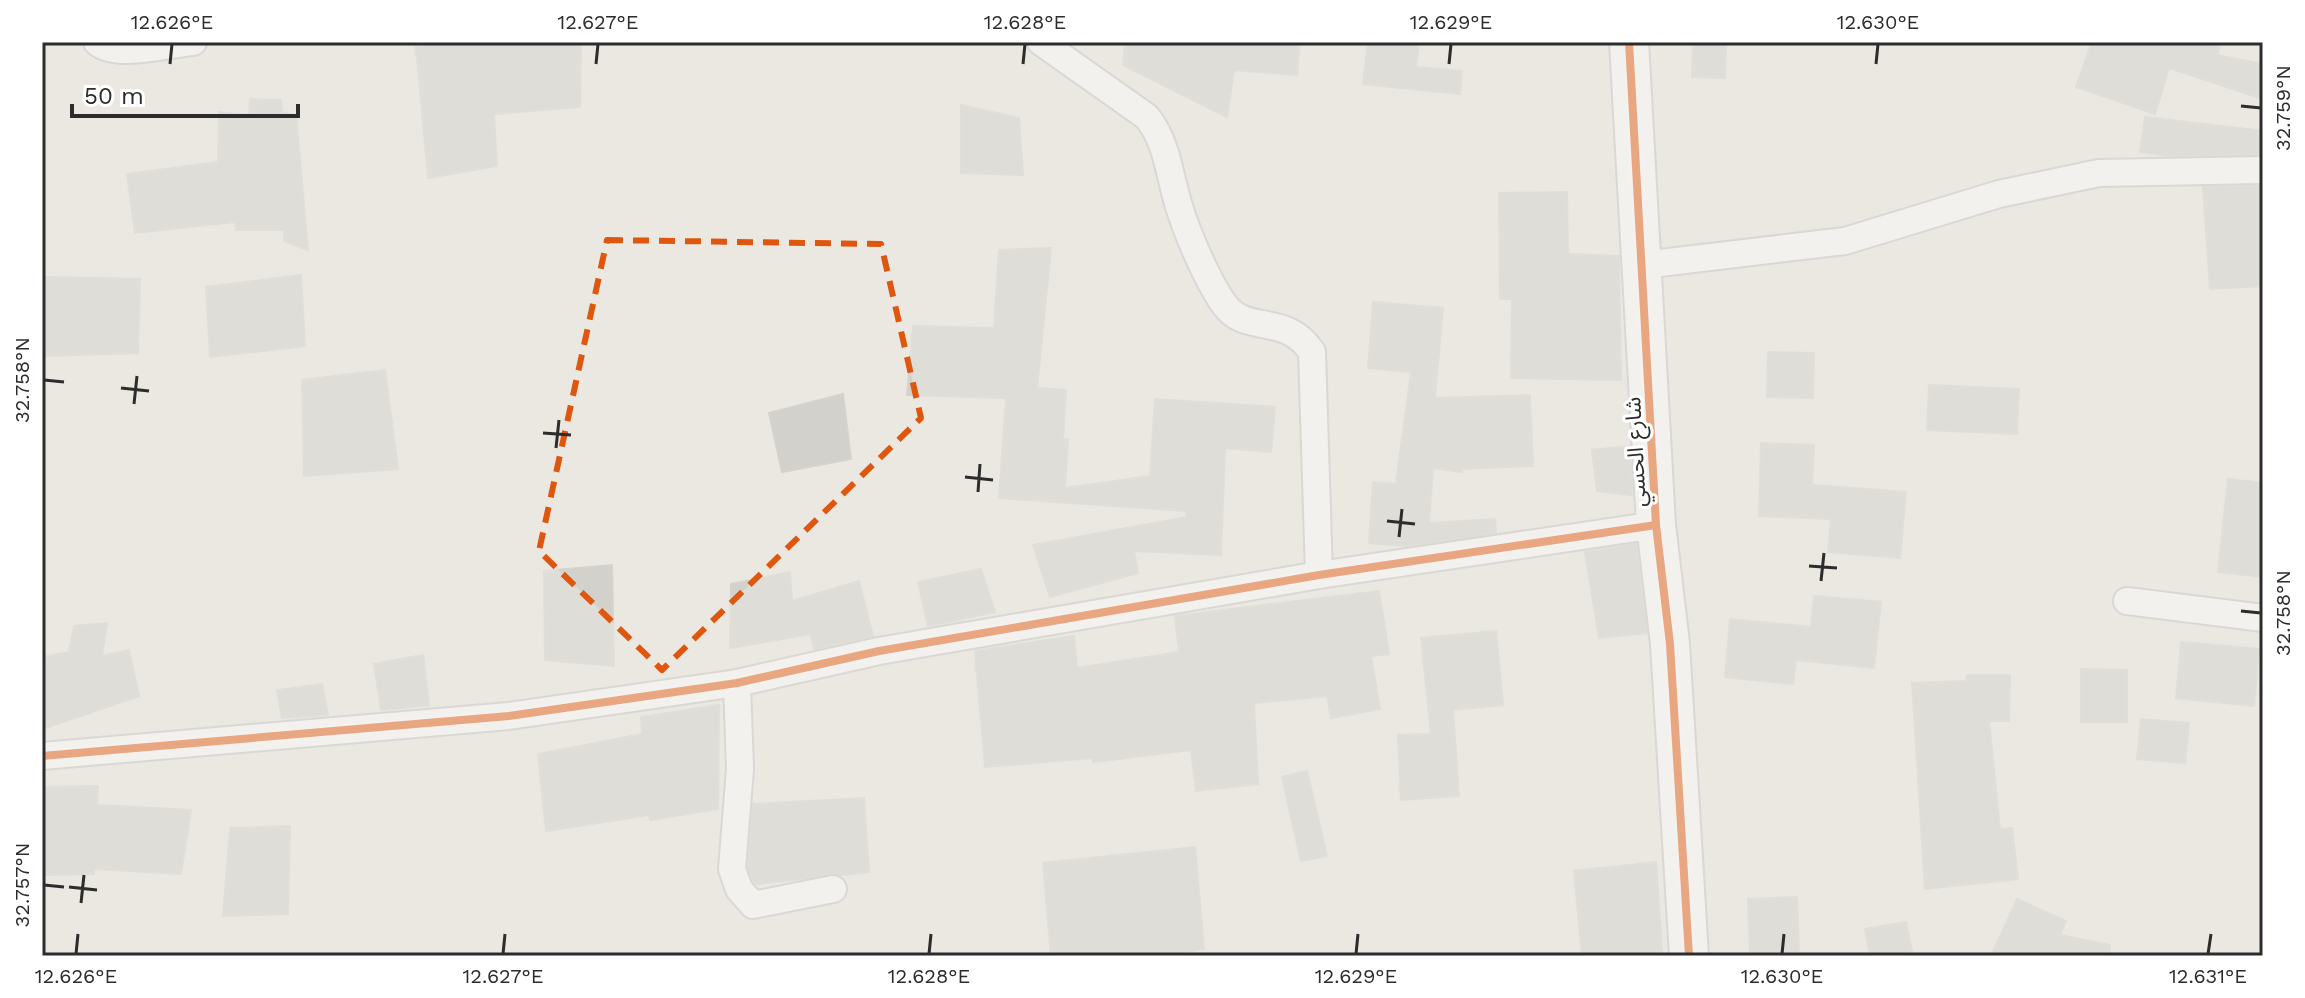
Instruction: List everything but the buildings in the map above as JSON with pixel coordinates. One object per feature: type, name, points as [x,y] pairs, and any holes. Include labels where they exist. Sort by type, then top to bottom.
[{"type":"street","points":[[97,42],[105,49],[193,42]]},
{"type":"street","points":[[1041,42],[1147,117],[1156,130],[1179,207],[1228,309],[1245,322],[1267,322],[1303,339],[1312,352],[1319,575]]},
{"type":"street","name":"شارع الحسي","points":[[1629,42],[1656,525],[1670,644],[1689,956]]},
{"type":"street","points":[[1643,265],[1845,241],[1999,194],[2099,173],[2263,170]]},
{"type":"street","points":[[42,756],[509,716],[737,683],[879,651],[1319,575],[1656,525]]},
{"type":"street","points":[[2127,601],[2263,618]]},
{"type":"street","points":[[737,683],[740,769],[732,869],[739,889],[753,905],[833,889]]},
{"type":"highlighted area","points":[[607,240],[881,244],[921,418],[662,670],[539,551]]},
{"type":"cycle path","points":[[1629,42],[1656,525],[1670,644],[1689,956]]},
{"type":"cycle path","points":[[42,756],[509,716],[737,683],[879,651],[1319,575],[1656,525]]}]
